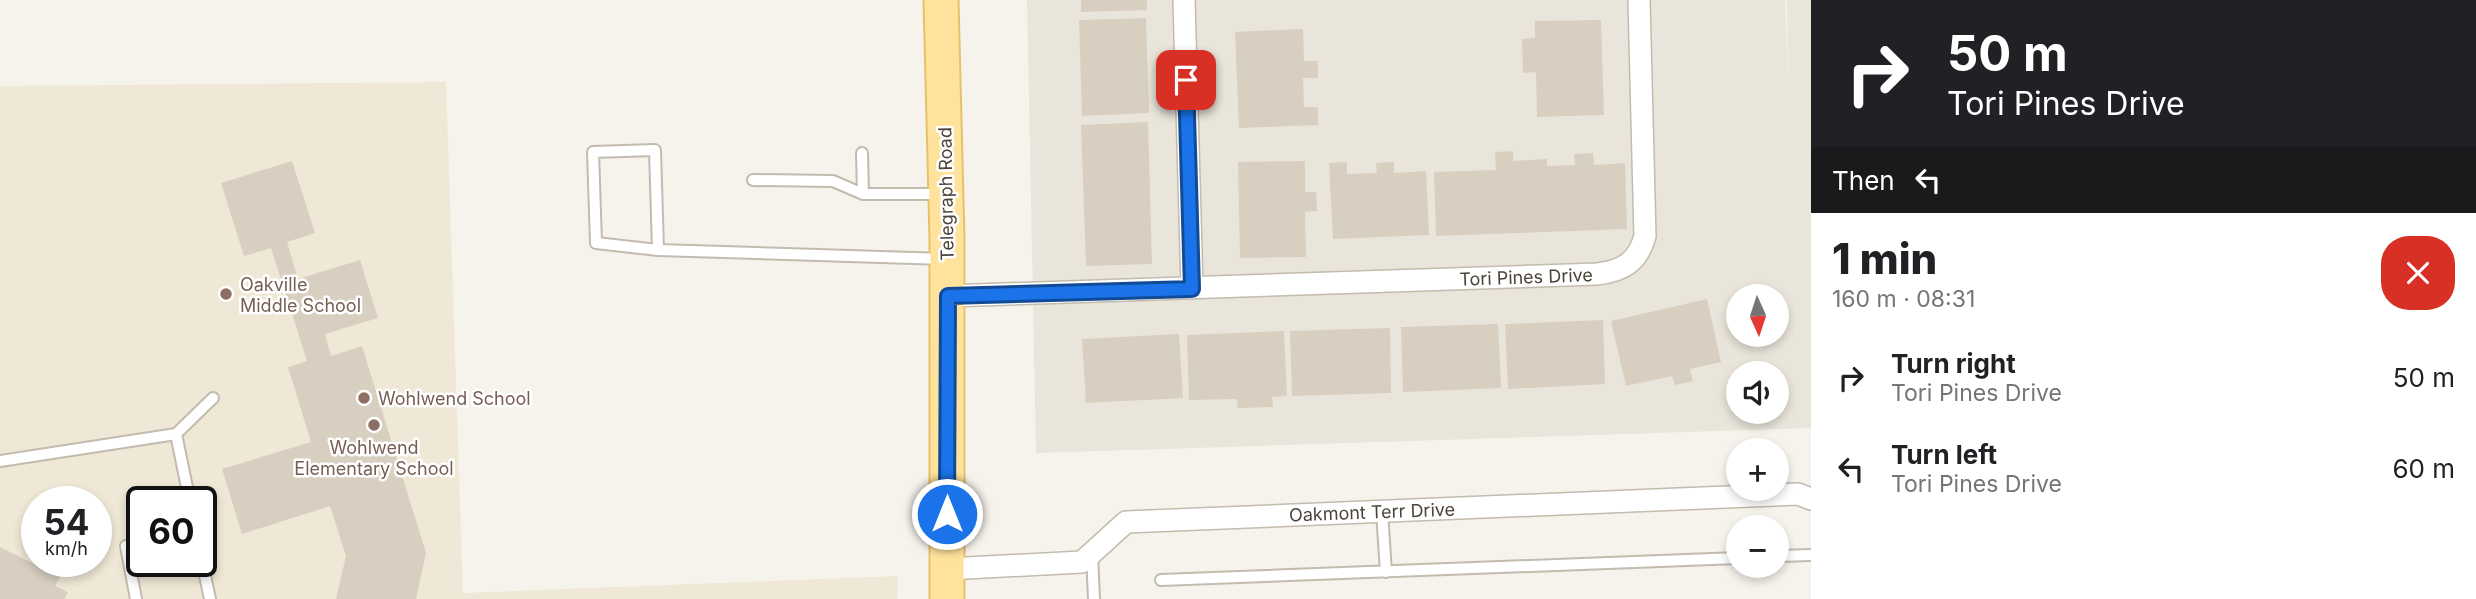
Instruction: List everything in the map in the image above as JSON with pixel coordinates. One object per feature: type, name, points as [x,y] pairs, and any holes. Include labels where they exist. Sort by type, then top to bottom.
[{"type":"main road","name":"Telegraph Road","points":[[940,0],[948,296],[947,584]]},
{"type":"street","points":[[1184,0],[1192,289]]},
{"type":"street","name":"Tori Pines Drive","points":[[948,296],[1615,272],[1634,261],[1642,250],[1645,236],[1639,0]]},
{"type":"street","name":"Oakmont Terr Drive","points":[[947,584],[1082,562],[1126,522],[1798,494],[1811,499]]},
{"type":"lane","points":[[658,250],[655,150],[593,152],[596,243],[658,250],[947,259]]},
{"type":"lane","points":[[862,153],[863,194]]},
{"type":"lane","points":[[753,180],[833,181],[863,194],[946,194]]},
{"type":"lane","points":[[0,461],[176,434],[213,398]]},
{"type":"lane","points":[[176,434],[187,486]]},
{"type":"lane","points":[[1382,512],[1386,572]]},
{"type":"lane","points":[[1092,552],[1094,599]]},
{"type":"lane","points":[[1789,556],[1811,555]]},
{"type":"lane","points":[[1161,580],[1726,558]]},
{"type":"lane","points":[[132,577],[136,599]]},
{"type":"lane","points":[[205,577],[210,599]]},
{"type":"shaded area","points":[[1027,0],[1785,0],[1788,79],[1787,0],[1811,0],[1811,428],[1036,453]]},
{"type":"shaded area","name":"Oakville Middle School","points":[[446,82],[463,593],[898,576],[897,599],[0,599],[0,86]]},
{"type":"building","points":[[1081,0],[1147,0],[1147,10],[1081,12]]},
{"type":"building","points":[[1146,18],[1149,113],[1082,116],[1079,20]]},
{"type":"building","points":[[1601,20],[1604,115],[1537,117],[1536,72],[1523,73],[1522,39],[1535,38],[1535,21]]},
{"type":"building","points":[[1303,29],[1304,61],[1318,61],[1318,78],[1303,78],[1304,107],[1318,107],[1318,125],[1239,128],[1235,32]]},
{"type":"building","points":[[1148,122],[1152,264],[1086,266],[1081,125]]},
{"type":"building","points":[[1513,151],[1513,161],[1547,159],[1547,166],[1575,165],[1574,154],[1593,153],[1594,165],[1625,163],[1627,229],[1436,236],[1434,172],[1496,170],[1495,152]]},
{"type":"building","name":"Wohlwend Elementary School","points":[[292,161],[315,233],[287,242],[298,279],[360,260],[378,318],[325,334],[331,356],[362,346],[426,553],[416,599],[336,599],[346,556],[330,506],[242,534],[222,469],[311,442],[288,367],[307,361],[271,248],[244,256],[221,183]]},
{"type":"building","points":[[1305,161],[1305,192],[1316,192],[1317,211],[1305,212],[1306,257],[1240,258],[1238,162]]},
{"type":"building","points":[[1347,162],[1347,174],[1377,173],[1376,163],[1394,162],[1394,173],[1426,171],[1429,235],[1333,239],[1329,163]]},
{"type":"building","points":[[1707,299],[1721,362],[1690,369],[1693,381],[1675,385],[1672,376],[1626,386],[1611,321]]},
{"type":"building","points":[[1603,320],[1605,384],[1508,389],[1505,324]]},
{"type":"building","points":[[1498,324],[1501,388],[1403,392],[1401,327]]},
{"type":"building","points":[[1390,328],[1391,393],[1292,396],[1290,331]]},
{"type":"building","points":[[1284,331],[1287,396],[1272,397],[1273,407],[1238,408],[1237,399],[1189,400],[1187,335]]},
{"type":"building","points":[[1179,334],[1183,398],[1086,403],[1082,339]]},
{"type":"building","points":[[0,547],[21,558],[21,577],[60,577],[55,586],[68,592],[64,599],[0,599]]},
{"type":"place","name":"Oakville Middle School","points":[[226,294]]},
{"type":"place","name":"Wohlwend School","points":[[364,398]]},
{"type":"place","name":"Wohlwend Elementary School","points":[[374,425]]},
{"type":"route","points":[[947,514],[948,296],[1192,289],[1186,80]]}]
